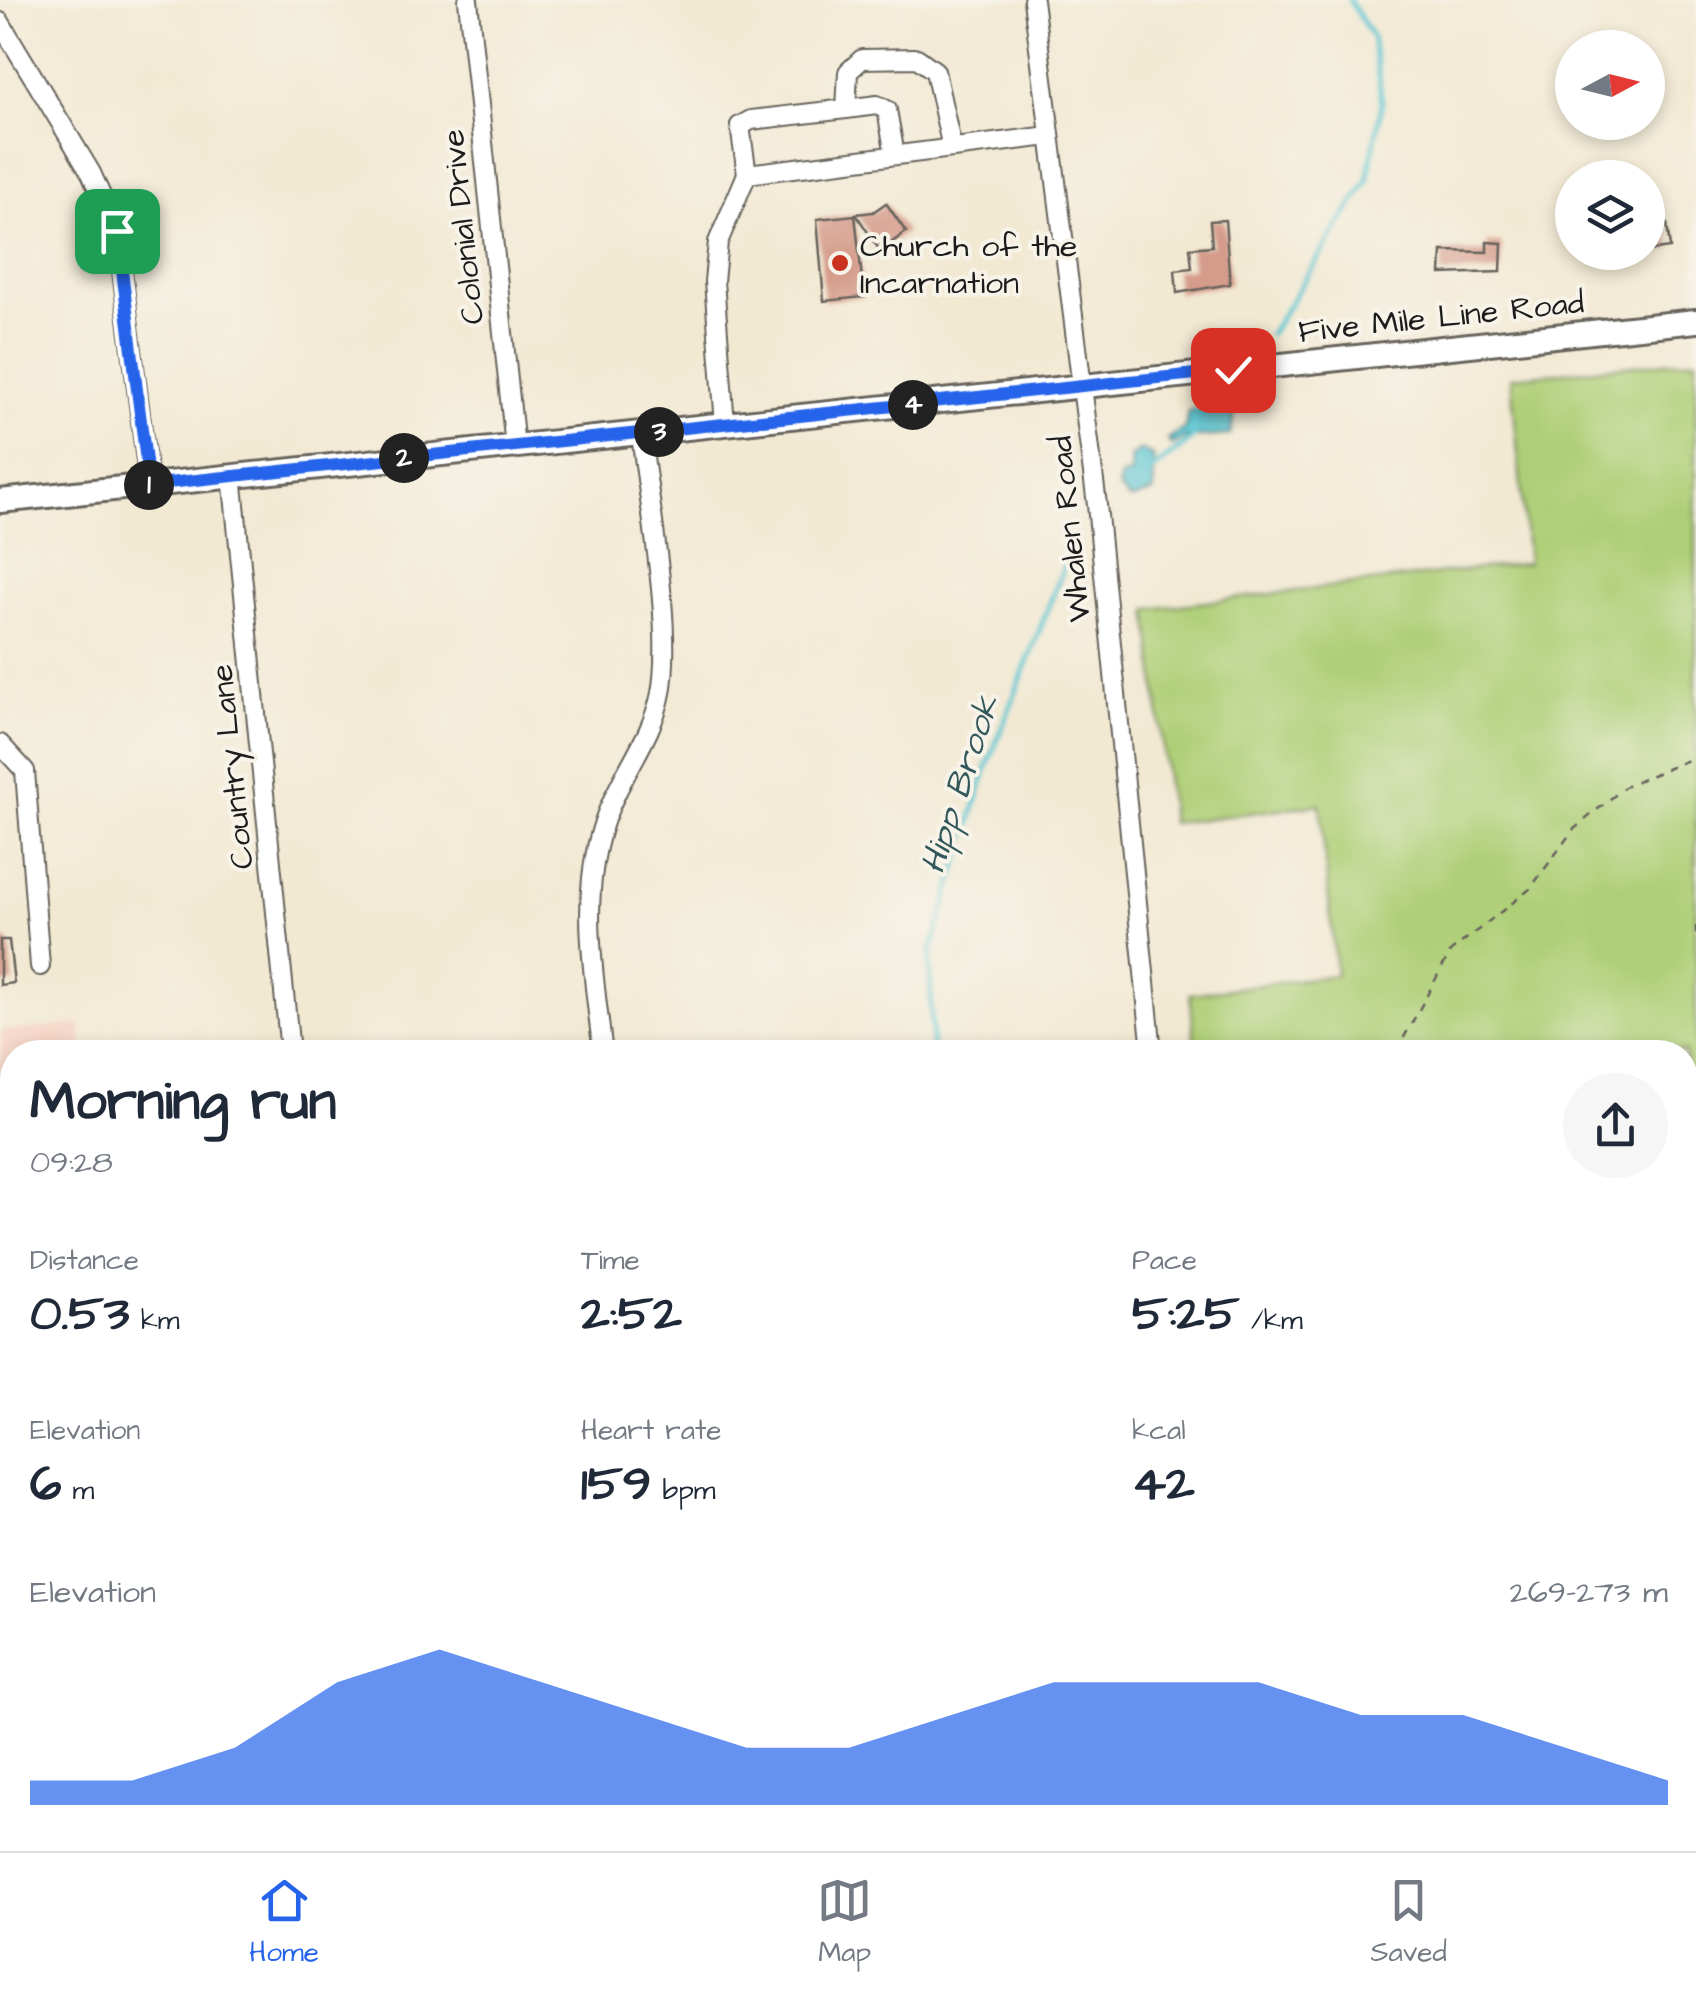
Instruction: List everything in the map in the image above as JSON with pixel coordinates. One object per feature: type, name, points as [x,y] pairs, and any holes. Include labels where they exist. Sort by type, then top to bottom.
[{"type":"main road","name":"Five Mile Line Road","points":[[0,501],[1696,321]]},
{"type":"street","name":"Colonial Drive","points":[[468,0],[515,447]]},
{"type":"street","name":"Whalen Road","points":[[1034,0],[1083,386],[1151,1040]]},
{"type":"street","points":[[0,22],[91,174],[117,231],[149,485]]},
{"type":"street","points":[[846,109],[848,72],[862,59],[918,58],[936,71],[952,148]]},
{"type":"street","points":[[725,425],[714,281],[718,242],[747,174],[740,126],[751,120],[877,105],[888,110],[895,156]]},
{"type":"street","points":[[747,174],[1049,136]]},
{"type":"street","points":[[601,1040],[590,938],[593,875],[605,818],[655,716],[664,666],[641,434]]},
{"type":"street","name":"Country Lane","points":[[232,475],[289,1040]]},
{"type":"street","points":[[0,744],[25,771],[40,966]]},
{"type":"path","points":[[1403,1040],[1451,952],[1530,889],[1574,830],[1627,785],[1696,757]]},
{"type":"path","points":[[1696,926],[1696,942]]},
{"type":"shaded area","points":[[80,1024],[82,1040],[0,1040],[0,1032]]},
{"type":"green space","points":[[1696,359],[1696,1040],[1195,1040],[1190,994],[1336,975],[1320,804],[1171,823],[1148,609],[1528,563],[1511,377]]},
{"type":"water","points":[[1238,401],[1230,435],[1185,438],[1171,445],[1168,439],[1185,428],[1188,411]]},
{"type":"water","points":[[1141,450],[1153,456],[1154,492],[1130,500],[1118,487],[1121,476],[1131,474],[1130,457]]},
{"type":"building","points":[[886,203],[906,232],[880,251],[856,214],[873,212]]},
{"type":"building","name":"Church of the Incarnation","points":[[855,215],[864,297],[824,301],[817,219]]},
{"type":"building","points":[[1225,220],[1230,284],[1177,293],[1175,270],[1192,268],[1190,248],[1212,246],[1210,221]]},
{"type":"building","points":[[1665,224],[1670,248],[1665,249]]},
{"type":"building","points":[[1487,242],[1502,243],[1501,272],[1441,274],[1442,251],[1487,252]]},
{"type":"building","points":[[0,940],[9,940],[14,983],[0,985]]},
{"type":"waterway","name":"Hipp Brook","points":[[1270,334],[1367,182],[1382,102],[1372,37],[1349,0]]},
{"type":"waterway","name":"Hipp Brook","points":[[1152,470],[1194,437]]},
{"type":"waterway","name":"Hipp Brook","points":[[932,1040],[930,956],[987,767],[1074,540]]},
{"type":"place","name":"Church of the Incarnation","points":[[840,263]]},
{"type":"route","points":[[117,231],[149,485],[1233,370]]}]
